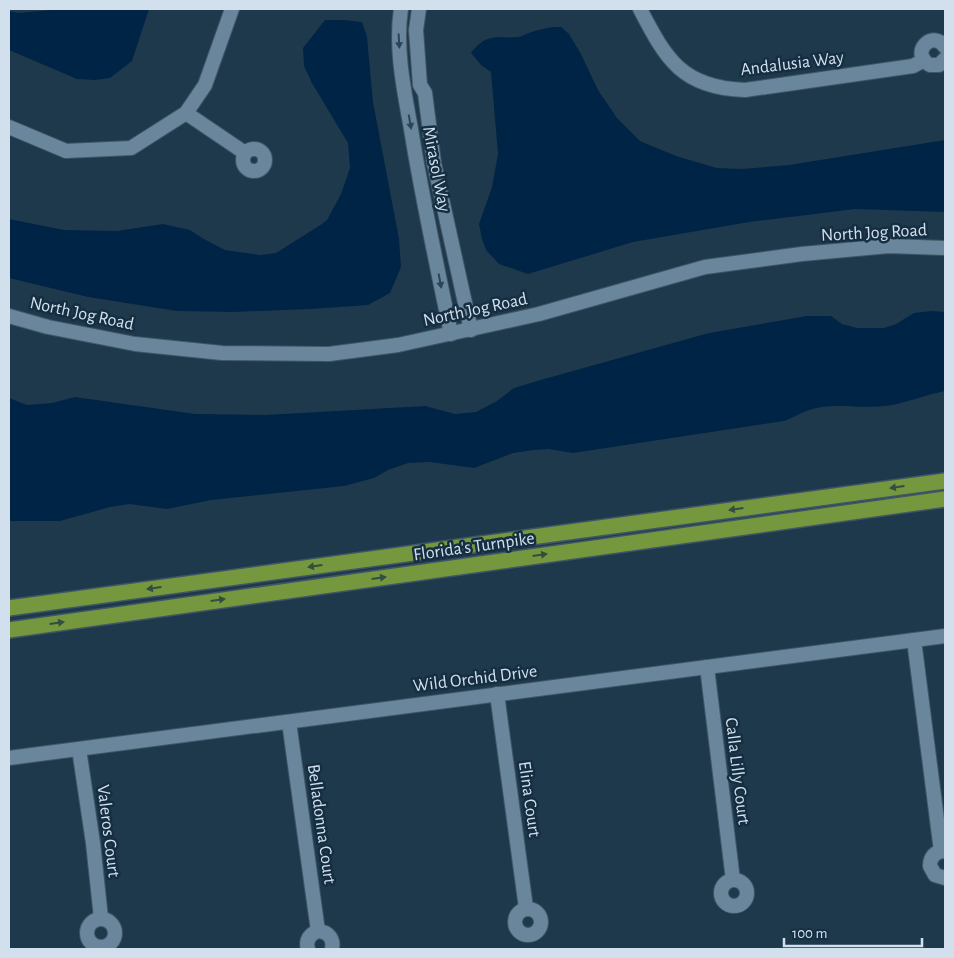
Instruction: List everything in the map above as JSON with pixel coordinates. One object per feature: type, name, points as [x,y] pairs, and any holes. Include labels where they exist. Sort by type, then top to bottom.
[{"type":"highway","name":"Florida's Turnpike","points":[[9,608],[945,481]]},
{"type":"highway","name":"Florida's Turnpike","points":[[9,630],[945,499]]},
{"type":"street","points":[[9,127],[66,151],[131,148],[186,113],[205,85],[232,9]]},
{"type":"street","name":"Mirasol Way","points":[[401,9],[398,25],[408,112],[417,167],[451,334]]},
{"type":"street","name":"Andalusia Way","points":[[640,9],[658,44],[676,66],[701,82],[730,89],[745,90],[913,66],[924,60],[930,65],[935,66],[945,59]]},
{"type":"street","name":"Mirasol Way","points":[[418,13],[428,84],[424,93],[434,163],[471,330]]},
{"type":"street","points":[[924,60],[922,52],[924,45],[928,42],[939,41],[945,47]]},
{"type":"street","points":[[186,113],[245,153]]},
{"type":"street","name":"North Jog Road","points":[[9,316],[48,327],[135,344],[222,354],[329,354],[398,345],[471,330],[539,314],[705,267],[802,254],[889,246],[945,248]]},
{"type":"street","name":"Wild Orchid Drive","points":[[9,758],[945,636]]},
{"type":"street","points":[[914,640],[943,851],[932,856],[930,866],[935,875],[945,878]]},
{"type":"street","name":"Calla Lilly Court","points":[[706,667],[733,880]]},
{"type":"street","name":"Elina Court","points":[[497,694],[526,908]]},
{"type":"street","name":"Belladonna Court","points":[[289,722],[318,931]]},
{"type":"street","name":"Valeros Court","points":[[79,749],[94,843],[100,918]]},
{"type":"street","points":[[308,949],[307,941],[309,936],[318,931],[328,934],[333,942],[332,949]]},
{"type":"water","points":[[63,9],[149,9],[132,61],[110,78],[95,80],[77,79],[9,50],[9,11],[18,13]]},
{"type":"water","points":[[325,20],[362,22],[367,37],[373,102],[399,239],[401,267],[390,293],[368,305],[233,312],[177,311],[88,297],[9,278],[9,219],[64,230],[117,231],[163,224],[190,230],[225,250],[260,255],[276,253],[327,220],[341,194],[350,168],[348,143],[304,66],[303,48]]},
{"type":"water","points":[[552,27],[561,27],[569,34],[598,90],[617,118],[640,141],[676,156],[717,168],[742,169],[789,165],[945,140],[945,212],[855,209],[749,222],[633,242],[528,274],[499,264],[486,250],[479,224],[492,187],[498,154],[491,72],[481,65],[471,53],[487,39],[519,37]]},
{"type":"water","points":[[945,312],[945,391],[893,405],[876,407],[828,406],[809,410],[784,421],[573,453],[548,449],[513,453],[474,468],[430,462],[408,463],[388,470],[374,478],[344,486],[211,500],[167,509],[129,504],[110,507],[60,521],[9,521],[9,398],[27,405],[52,403],[75,397],[195,414],[265,415],[425,406],[455,414],[476,412],[497,401],[514,388],[709,333],[807,316],[831,316],[842,324],[857,328],[884,328],[896,324],[914,313]]}]
